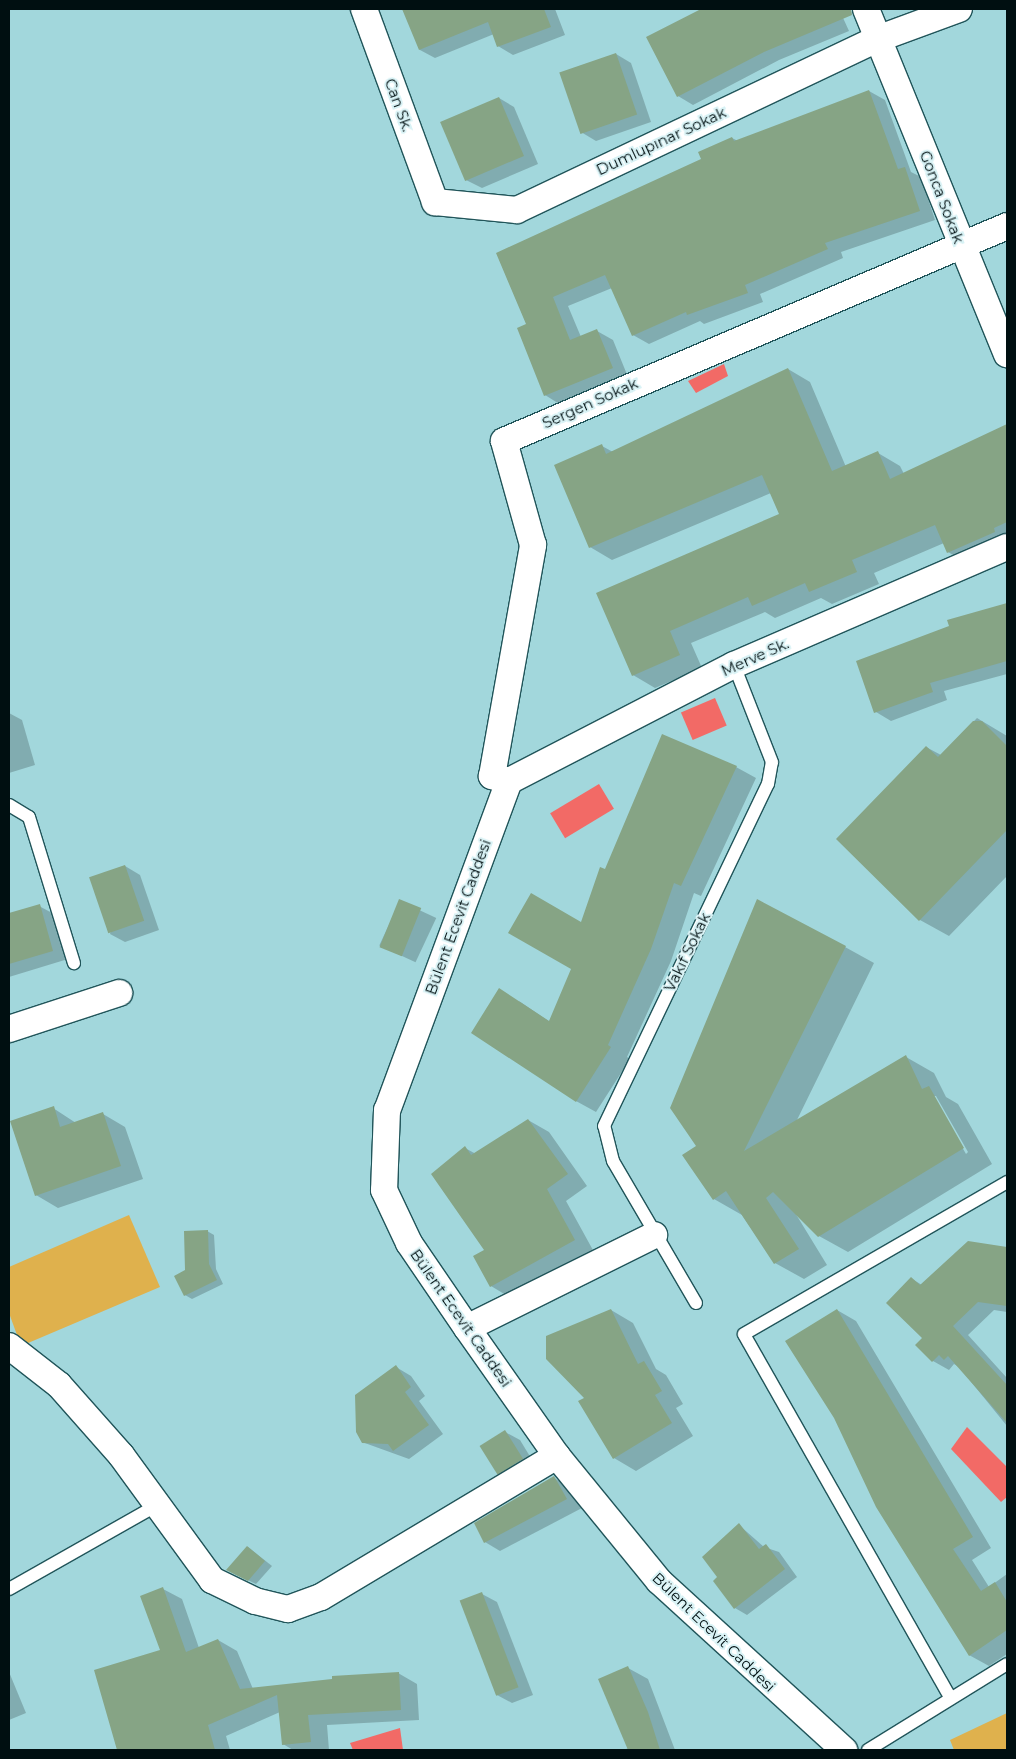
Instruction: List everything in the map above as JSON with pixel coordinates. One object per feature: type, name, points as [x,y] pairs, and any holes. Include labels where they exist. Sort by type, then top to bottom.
[{"type":"street","name":"Can Sk.","points":[[364,9],[435,202]]},
{"type":"street","name":"Gonca Sokak","points":[[866,9],[880,38],[961,246],[1007,354]]},
{"type":"street","name":"Dumlupınar Sokak","points":[[435,202],[517,210],[880,38],[959,9]]},
{"type":"street","name":"Sergen Sokak","points":[[509,781],[492,776],[533,545],[504,441],[794,313],[872,286],[1007,226]]},
{"type":"street","name":"Merve Sk.","points":[[509,781],[734,665],[1007,547]]},
{"type":"street","name":"Bülent Ecevit Caddesi","points":[[509,781],[387,1110],[384,1190],[409,1243],[557,1456],[659,1581],[844,1750]]},
{"type":"street","points":[[9,1030],[119,993]]},
{"type":"street","points":[[467,1328],[654,1234]]},
{"type":"street","points":[[9,1346],[59,1385],[121,1455],[156,1506],[212,1580],[254,1601],[288,1609],[320,1597],[557,1456]]},
{"type":"lane","name":"Vakıf Sokak","points":[[696,1303],[613,1161],[604,1126],[768,784],[772,762],[734,665]]},
{"type":"lane","points":[[9,805],[29,816],[74,963]]},
{"type":"lane","points":[[950,1697],[744,1334],[1007,1182]]},
{"type":"lane","points":[[9,1589],[156,1506]]},
{"type":"lane","points":[[868,1750],[950,1697],[1007,1664]]},
{"type":"shaded area","points":[[724,364],[728,376],[696,393],[688,381]]},
{"type":"shaded area","points":[[715,698],[727,726],[693,740],[681,712]]},
{"type":"shaded area","points":[[599,784],[614,809],[565,838],[550,813]]},
{"type":"shaded area","points":[[129,1215],[160,1287],[21,1346],[9,1313],[9,1267]]},
{"type":"shaded area","points":[[967,1427],[1007,1467],[1007,1497],[1001,1502],[951,1449]]},
{"type":"shaded area","points":[[1007,1713],[1007,1750],[954,1750],[950,1740]]},
{"type":"shaded area","points":[[400,1728],[403,1750],[353,1750],[350,1743]]},
{"type":"building","points":[[402,9],[544,9],[551,27],[497,47],[488,22],[419,50]]},
{"type":"building","points":[[701,9],[851,9],[852,15],[764,52],[677,97],[646,37]]},
{"type":"building","points":[[616,53],[637,114],[580,134],[559,73]]},
{"type":"building","points":[[869,90],[898,169],[905,167],[920,211],[825,243],[828,249],[745,285],[748,293],[687,315],[686,312],[632,336],[605,275],[553,297],[570,340],[597,329],[613,368],[544,396],[517,328],[526,324],[496,253],[701,159],[698,152],[732,137],[734,141]]},
{"type":"building","points":[[499,97],[524,156],[465,181],[440,122]]},
{"type":"building","points":[[788,368],[832,471],[878,451],[890,479],[1007,424],[1007,522],[994,528],[995,532],[947,553],[935,525],[852,560],[857,572],[809,592],[805,583],[752,606],[748,597],[670,631],[680,655],[632,676],[596,593],[779,514],[762,475],[589,548],[554,465],[602,444],[606,454]]},
{"type":"building","points":[[1007,603],[1007,661],[930,683],[933,692],[874,713],[856,661],[949,626],[947,620]]},
{"type":"building","points":[[973,721],[982,721],[1007,746],[1007,830],[919,921],[836,839],[926,746],[938,757]]},
{"type":"building","points":[[662,734],[737,766],[681,886],[674,883],[651,949],[608,1045],[611,1047],[576,1102],[471,1033],[499,988],[549,1021],[571,969],[508,933],[531,893],[581,922],[600,867],[605,869]]},
{"type":"building","points":[[125,865],[144,921],[108,933],[89,877]]},
{"type":"building","points":[[399,899],[421,908],[402,956],[380,947]]},
{"type":"building","points":[[757,899],[846,946],[744,1151],[906,1055],[922,1089],[929,1086],[964,1148],[818,1237],[773,1192],[766,1198],[799,1249],[774,1264],[726,1191],[713,1200],[682,1155],[696,1146],[670,1108]]},
{"type":"building","points":[[40,904],[53,951],[9,964],[9,913]]},
{"type":"building","points":[[54,1106],[60,1127],[103,1112],[121,1166],[35,1196],[10,1121]]},
{"type":"building","points":[[528,1119],[568,1174],[547,1189],[575,1240],[490,1287],[473,1256],[484,1250],[431,1174],[465,1146],[471,1155]]},
{"type":"building","points":[[208,1230],[209,1264],[217,1280],[184,1296],[174,1276],[185,1270],[184,1231]]},
{"type":"building","points":[[968,1241],[1007,1247],[1007,1306],[978,1302],[953,1326],[1007,1385],[1007,1423],[948,1356],[944,1360],[939,1355],[932,1362],[915,1345],[922,1338],[886,1303],[911,1277],[920,1285]]},
{"type":"building","points":[[611,1309],[638,1364],[644,1361],[662,1391],[655,1395],[672,1423],[613,1459],[578,1401],[584,1398],[546,1359],[546,1336]]},
{"type":"building","points":[[837,1309],[973,1537],[953,1549],[981,1591],[995,1582],[1007,1602],[1007,1630],[969,1656],[876,1507],[834,1418],[785,1341]]},
{"type":"building","points":[[396,1365],[411,1387],[405,1392],[429,1425],[393,1451],[388,1444],[362,1443],[356,1432],[355,1395]]},
{"type":"building","points":[[505,1430],[523,1459],[498,1475],[480,1446]]},
{"type":"building","points":[[554,1476],[567,1499],[484,1543],[474,1523]]},
{"type":"building","points":[[739,1523],[759,1549],[766,1544],[785,1569],[734,1609],[713,1581],[717,1577],[702,1557]]},
{"type":"building","points":[[247,1546],[265,1561],[248,1581],[226,1570]]},
{"type":"building","points":[[163,1587],[186,1652],[218,1639],[240,1689],[332,1679],[332,1676],[399,1672],[401,1710],[308,1715],[311,1742],[282,1745],[277,1695],[208,1725],[215,1750],[117,1750],[94,1670],[160,1650],[140,1596]]},
{"type":"building","points":[[482,1592],[519,1687],[496,1696],[460,1601]]},
{"type":"building","points":[[628,1666],[648,1712],[660,1750],[628,1750],[598,1679]]}]
